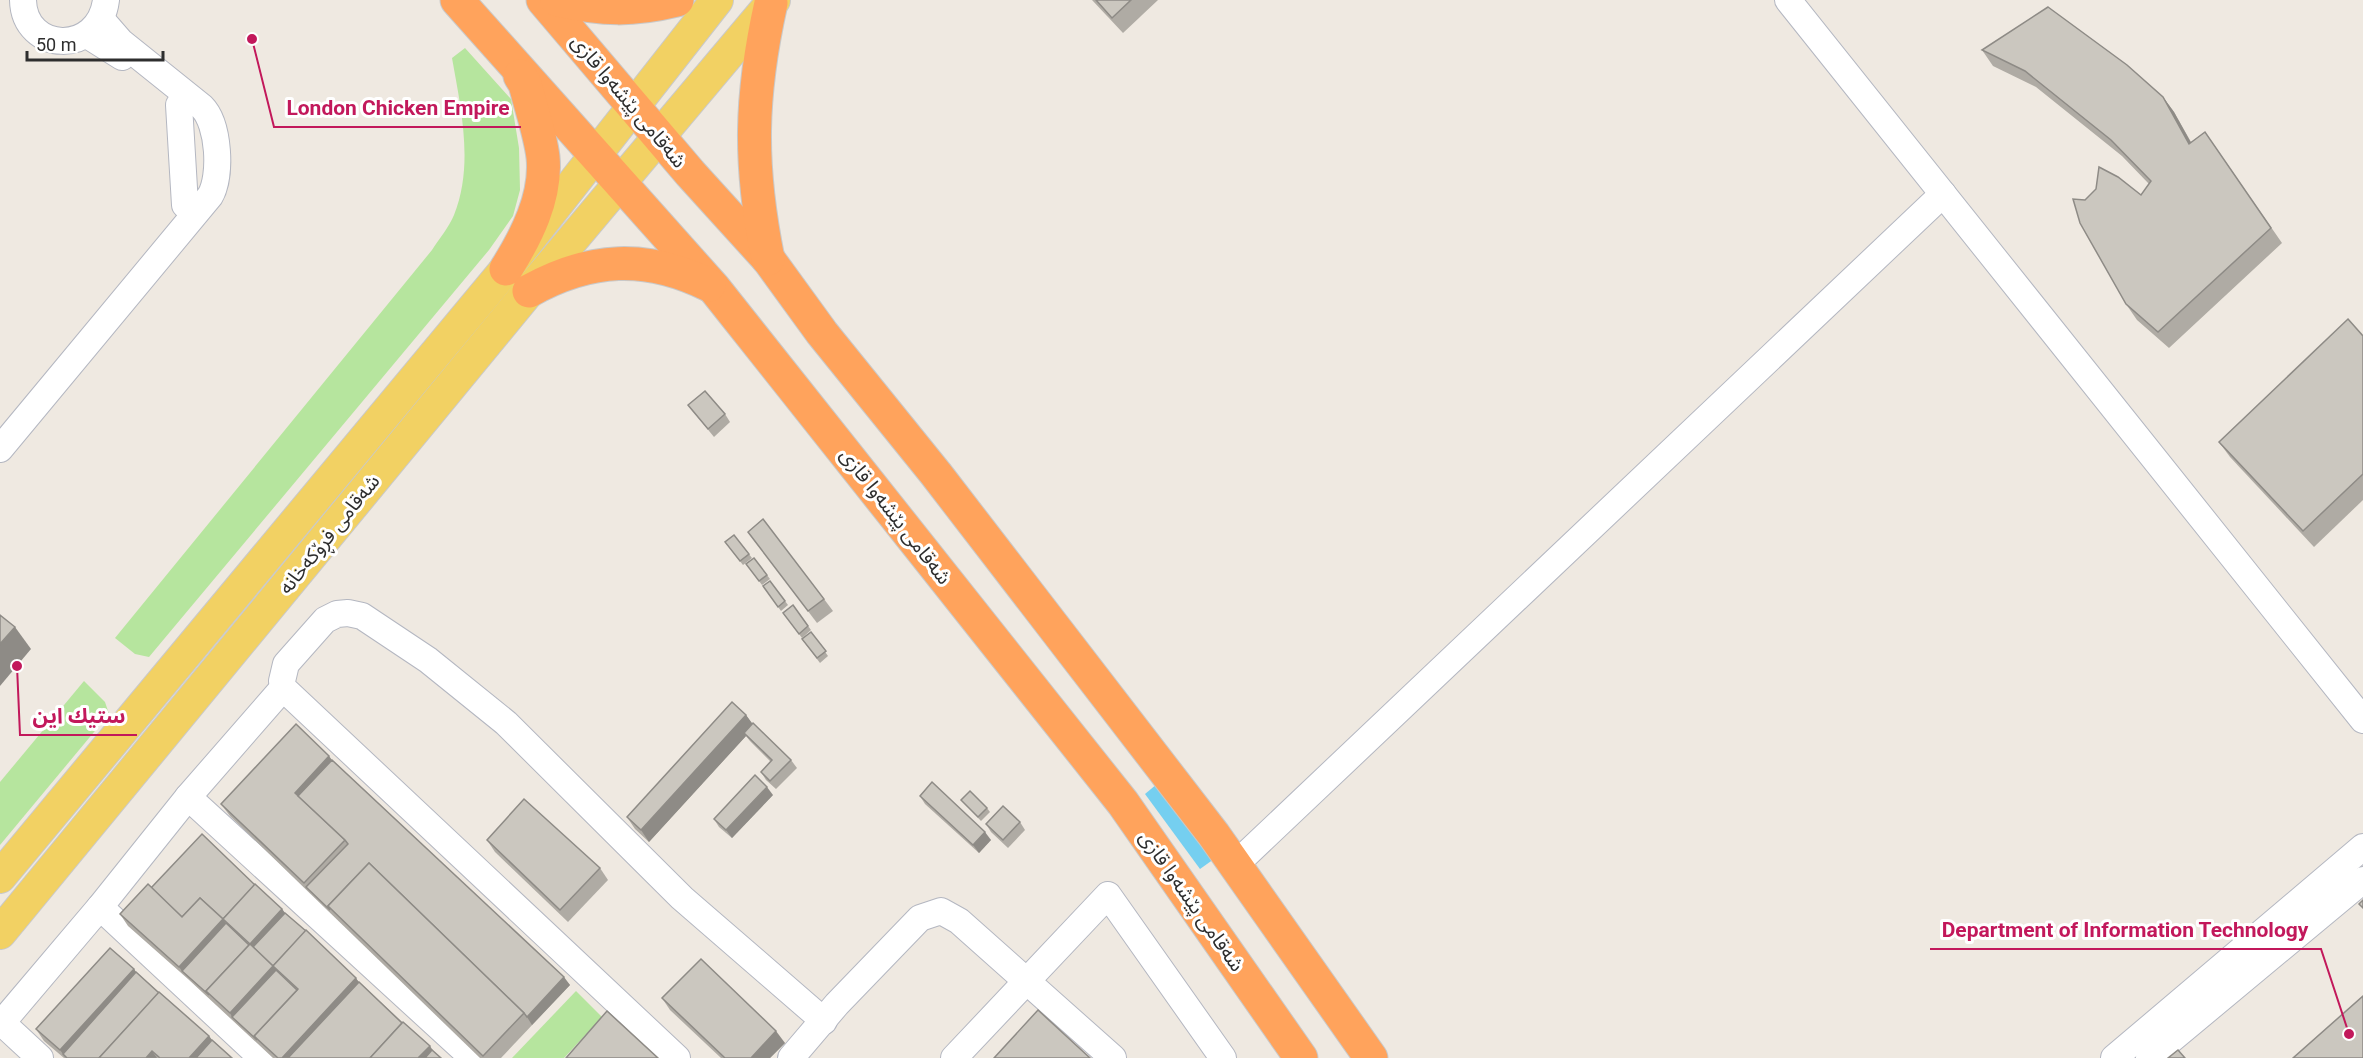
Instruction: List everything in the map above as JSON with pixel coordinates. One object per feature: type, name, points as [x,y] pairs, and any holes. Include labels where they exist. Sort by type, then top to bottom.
[{"type":"highway","name":"شەقامی پێشەوا قازی","points":[[457,0],[621,181],[714,288],[1123,803],[1301,1058]]},
{"type":"highway","name":"شەقامی پێشەوا قازی","points":[[543,0],[769,260],[822,333],[936,474],[1235,865],[1371,1058]]},
{"type":"highway","points":[[557,0],[609,9],[643,8],[677,0]]},
{"type":"highway","points":[[769,260],[759,215],[754,172],[753,130],[762,45],[772,2]]},
{"type":"highway","points":[[506,54],[525,84],[543,158],[540,197],[527,235],[517,280],[551,279],[574,270],[598,265],[628,263],[658,266],[714,288]]},
{"type":"main road","name":"شەقامی فڕۆکەخانە","points":[[0,933],[517,280],[596,153],[717,0]]},
{"type":"main road","name":"شەقامی فڕۆکەخانە","points":[[0,877],[517,280],[621,181],[772,2]]},
{"type":"street","points":[[23,0],[26,16],[31,25],[44,36],[66,42],[98,18]]},
{"type":"street","points":[[1788,0],[2363,720]]},
{"type":"street","points":[[0,428],[199,190],[202,177],[198,127],[179,105],[126,60],[98,18]]},
{"type":"street","points":[[0,449],[210,196],[215,185],[217,173],[213,124],[207,112],[121,42],[98,18]]},
{"type":"street","points":[[1235,865],[1942,194]]},
{"type":"street","points":[[677,1058],[283,688],[282,681],[286,664],[325,620],[348,612],[362,616],[428,660],[506,723],[682,898],[824,1021]]},
{"type":"street","points":[[40,1058],[1,1023],[100,907],[188,797],[283,688]]},
{"type":"street","points":[[188,797],[473,1058]]},
{"type":"street","points":[[2114,1058],[2363,847]]},
{"type":"street","points":[[2149,1058],[2363,880]]},
{"type":"street","points":[[954,1058],[1108,895],[1223,1058]]},
{"type":"street","points":[[100,907],[262,1058]]},
{"type":"street","points":[[791,1058],[920,918],[941,911],[959,921],[1113,1058]]},
{"type":"green space","points":[[465,48],[511,99],[519,148],[520,190],[513,216],[489,250],[149,657],[135,654],[115,638],[432,250],[452,219],[460,196],[465,157],[462,117],[452,58]]},
{"type":"green space","points":[[84,681],[105,702],[109,714],[0,845],[0,782]]},
{"type":"green space","points":[[576,991],[602,1017],[564,1058],[512,1058]]},
{"type":"water","points":[[1157,784],[1214,859],[1200,869],[1145,794]]},
{"type":"building","points":[[1096,0],[1131,0],[1112,18]]},
{"type":"building","points":[[2048,7],[2127,65],[2163,97],[2189,144],[2205,132],[2271,228],[2158,332],[2126,304],[2080,223],[2073,199],[2085,200],[2096,189],[2099,167],[2118,177],[2141,195],[2151,181],[2111,140],[2025,71],[1982,50]]},
{"type":"building","points":[[2348,319],[2363,336],[2363,474],[2303,531],[2219,442]]},
{"type":"building","points":[[705,391],[725,414],[708,429],[688,405]]},
{"type":"building","points":[[763,519],[824,599],[808,611],[748,532]]},
{"type":"building","points":[[734,535],[749,554],[740,561],[725,542]]},
{"type":"building","points":[[754,558],[767,575],[759,581],[746,564]]},
{"type":"building","points":[[770,581],[785,601],[778,607],[763,586]]},
{"type":"building","points":[[793,605],[808,626],[799,634],[783,613]]},
{"type":"building","points":[[0,615],[15,627],[0,644]]},
{"type":"building","points":[[811,632],[826,651],[817,658],[802,639]]},
{"type":"building","points":[[732,702],[746,715],[641,830],[627,817]]},
{"type":"building","points":[[753,723],[791,760],[770,781],[761,772],[772,760],[744,733]]},
{"type":"building","points":[[296,724],[329,756],[295,793],[345,840],[304,883],[221,804]]},
{"type":"building","points":[[332,760],[564,977],[527,1017],[369,863],[328,906],[330,910],[306,887],[348,844],[298,796]]},
{"type":"building","points":[[755,775],[767,787],[726,830],[714,819]]},
{"type":"building","points":[[932,782],[985,832],[973,845],[920,796]]},
{"type":"building","points":[[970,791],[987,808],[978,817],[961,800]]},
{"type":"building","points":[[524,799],[600,868],[560,910],[487,840]]},
{"type":"building","points":[[1003,806],[1020,822],[1003,840],[986,824]]},
{"type":"building","points":[[202,834],[255,885],[223,919],[200,898],[182,917],[151,888]]},
{"type":"building","points":[[369,863],[524,1013],[483,1056],[328,906]]},
{"type":"building","points":[[148,884],[182,917],[200,898],[223,919],[179,967],[120,914]]},
{"type":"building","points":[[255,884],[282,909],[250,944],[223,919]]},
{"type":"building","points":[[285,913],[306,931],[273,966],[253,947]]},
{"type":"building","points":[[226,923],[249,945],[206,991],[209,995],[182,971]]},
{"type":"building","points":[[306,930],[356,978],[282,1058],[278,1058],[254,1036],[298,989],[273,966]]},
{"type":"building","points":[[250,944],[273,966],[230,1013],[206,991]]},
{"type":"building","points":[[110,948],[134,969],[60,1050],[36,1029]]},
{"type":"building","points":[[701,959],[776,1031],[751,1058],[725,1058],[662,998]]},
{"type":"building","points":[[276,970],[297,990],[254,1036],[257,1040],[232,1017]]},
{"type":"building","points":[[136,972],[159,993],[99,1058],[67,1058],[63,1054]]},
{"type":"building","points":[[359,982],[402,1023],[370,1058],[288,1058]]},
{"type":"building","points":[[159,992],[209,1036],[189,1058],[160,1058],[152,1051],[146,1058],[99,1058]]},
{"type":"building","points":[[2363,996],[2363,1058],[2293,1058]]},
{"type":"building","points":[[1038,1010],[1090,1058],[994,1058]]},
{"type":"building","points":[[607,1011],[658,1058],[566,1058]]},
{"type":"building","points":[[403,1022],[430,1046],[418,1058],[370,1058]]},
{"type":"building","points":[[212,1040],[232,1058],[196,1058]]},
{"type":"building","points":[[432,1050],[441,1058],[425,1058]]},
{"type":"building","points":[[2178,1050],[2185,1058],[2168,1058]]},
{"type":"place","name":"London Chicken Empire","points":[[252,39]]},
{"type":"place","name":"ستیك این","points":[[17,666]]},
{"type":"place","name":"Department of Information Technology","points":[[2349,1034]]}]
